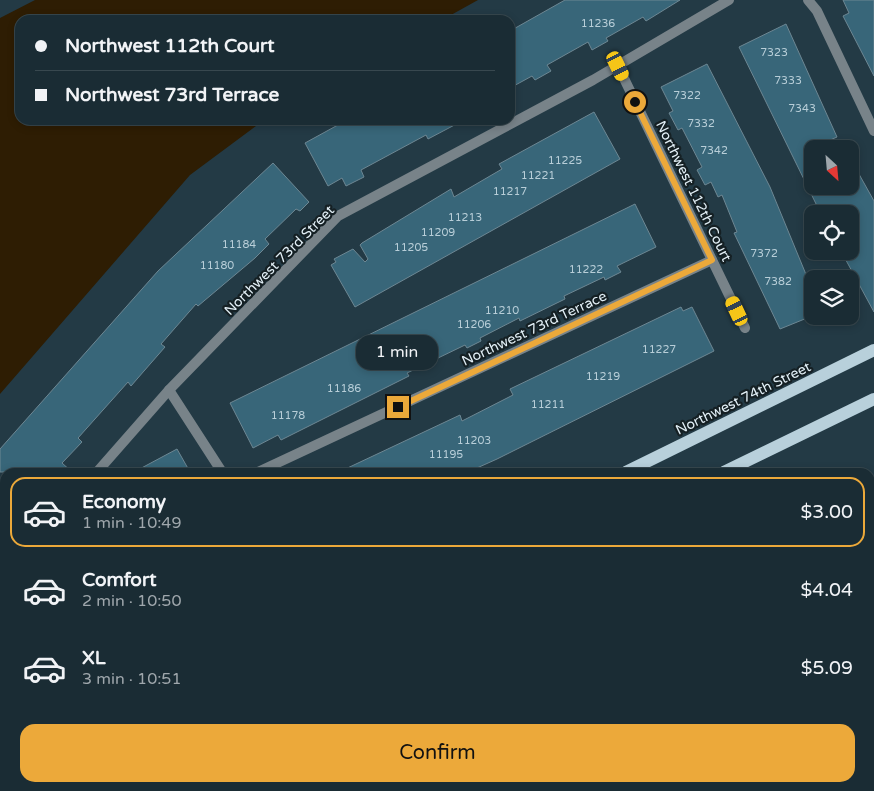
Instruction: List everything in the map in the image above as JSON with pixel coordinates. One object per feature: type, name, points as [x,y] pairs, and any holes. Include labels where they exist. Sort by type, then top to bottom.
[{"type":"main road","name":"Northwest 74th Street","points":[[634,468],[874,350]]},
{"type":"main road","points":[[732,468],[874,399]]},
{"type":"street","name":"Northwest 73rd Street","points":[[515,121],[618,66],[729,0]]},
{"type":"street","points":[[808,0],[817,11],[874,131]]},
{"type":"street","name":"Northwest 112th Court","points":[[618,66],[745,328]]},
{"type":"street","name":"Northwest 73rd Street","points":[[101,468],[169,390],[338,216],[508,125]]},
{"type":"street","name":"Northwest 73rd Terrace","points":[[267,468],[712,260]]},
{"type":"street","points":[[169,390],[219,468]]},
{"type":"shaded area","points":[[35,0],[478,0],[451,15],[15,15],[15,125],[257,125],[190,175],[0,394],[0,18]]},
{"type":"building","points":[[565,0],[680,0],[646,21],[643,17],[606,38],[608,41],[592,50],[588,42],[547,65],[551,71],[535,80],[532,76],[515,85],[515,28]]},
{"type":"building","points":[[843,0],[874,0],[874,76],[843,16],[849,13]]},
{"type":"building","points":[[786,24],[837,137],[830,140],[804,140],[804,179],[739,47]]},
{"type":"building","points":[[707,64],[770,187],[804,270],[804,319],[780,329],[734,233],[737,232],[722,195],[718,197],[711,182],[705,185],[697,170],[702,167],[682,128],[678,130],[669,113],[673,111],[661,87]]},
{"type":"building","points":[[594,112],[620,159],[355,307],[331,265],[336,262],[334,259],[353,249],[365,262],[368,259],[360,245],[362,243],[451,189],[454,197],[502,169],[499,164]]},
{"type":"building","points":[[338,125],[455,125],[428,139],[426,135],[361,170],[364,177],[346,186],[342,178],[328,186],[305,143]]},
{"type":"building","points":[[273,163],[309,202],[300,211],[296,209],[265,239],[269,244],[255,258],[198,306],[196,304],[161,344],[165,347],[131,386],[128,382],[78,438],[82,442],[62,463],[68,468],[0,468],[0,449],[158,271]]},
{"type":"building","points":[[859,174],[874,201],[874,312],[859,284],[859,270],[851,270],[846,260],[859,260],[859,205],[817,205],[812,195],[859,195]]},
{"type":"building","points":[[635,204],[656,247],[617,266],[621,272],[605,280],[604,277],[564,296],[565,299],[520,321],[519,318],[480,338],[481,341],[467,348],[465,345],[407,373],[409,376],[281,440],[278,435],[253,448],[230,403]]},
{"type":"building","points":[[681,307],[683,311],[692,307],[714,351],[477,468],[347,468],[460,415],[462,421],[513,395],[510,389]]},
{"type":"building","points":[[177,449],[188,468],[141,468]]},
{"type":"route","points":[[398,407],[712,260],[635,102]]}]
